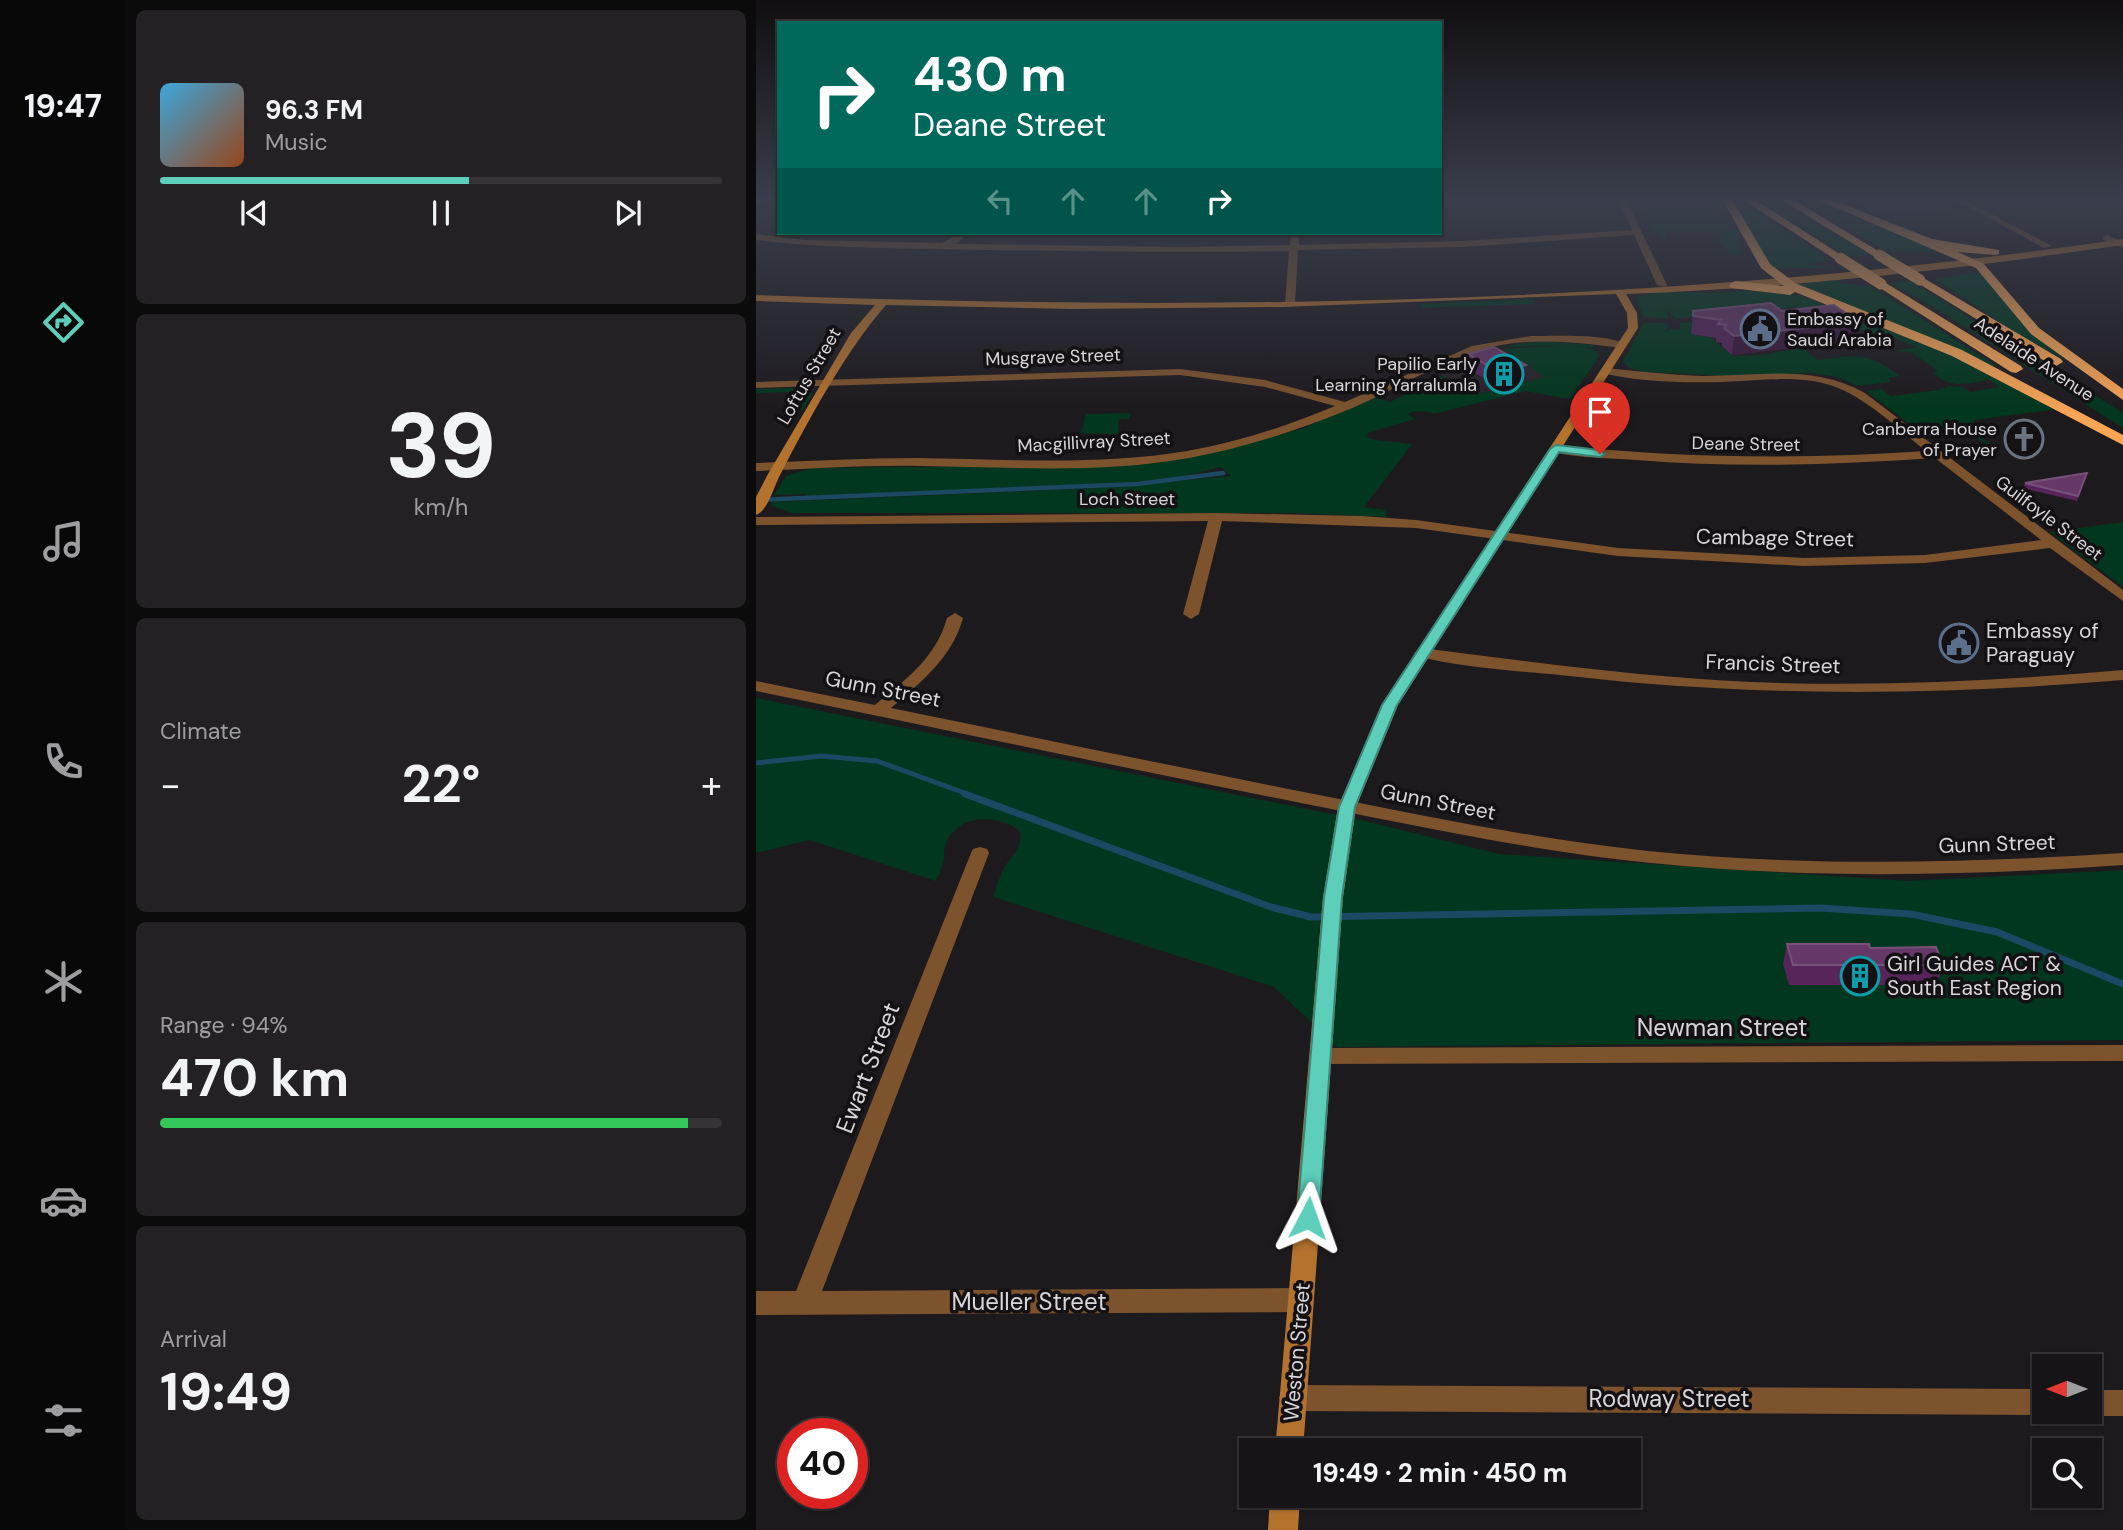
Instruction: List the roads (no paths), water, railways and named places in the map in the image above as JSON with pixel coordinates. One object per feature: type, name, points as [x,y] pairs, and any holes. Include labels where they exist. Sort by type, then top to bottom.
[{"type":"highway","points":[[1769,270],[1826,302],[1957,353],[2123,440]]},
{"type":"highway","name":"Adelaide Avenue","points":[[1860,270],[2123,440]]},
{"type":"highway","name":"Adelaide Avenue","points":[[1904,270],[2123,404]]},
{"type":"highway","points":[[1985,270],[2017,312],[2044,339],[2123,396]]},
{"type":"highway","points":[[1735,285],[1768,287],[1826,302]]},
{"type":"main road","points":[[1664,288],[1735,285],[1844,270]]},
{"type":"main road","points":[[756,298],[1068,306],[1290,304],[1619,291],[1872,270]]},
{"type":"main road","name":"Weston Street","points":[[1290,1438],[1333,897],[1347,807],[1385,716],[1422,653],[1633,328],[1635,319],[1628,302],[1619,291]]},
{"type":"main road","name":"Loftus Street","points":[[759,503],[858,329],[883,303]]},
{"type":"main road","points":[[1283,1530],[1285,1508]]},
{"type":"street","points":[[1290,304],[1292,270]]},
{"type":"street","points":[[1656,270],[1664,288]]},
{"type":"street","name":"Macgillivray Street","points":[[756,467],[903,462],[1068,464],[1185,455],[1248,442],[1291,428],[1476,348],[1506,341],[1549,338],[1622,345]]},
{"type":"street","name":"Guilfoyle Street","points":[[1606,371],[1705,379],[1827,379],[1861,395],[2123,597]]},
{"type":"street","name":"Musgrave Street","points":[[756,385],[1131,372],[1195,373],[1283,385],[1347,405]]},
{"type":"street","name":"Deane Street","points":[[1556,449],[1616,456],[1726,462],[1843,462],[1936,454]]},
{"type":"street","points":[[1191,614],[1216,517]]},
{"type":"street","name":"Loch Street","points":[[756,521],[1216,517],[1362,520],[1497,536]]},
{"type":"street","name":"Cambage Street","points":[[1497,536],[1669,557],[1804,562],[1926,559],[2053,543]]},
{"type":"street","points":[[878,711],[943,649],[953,629],[955,618]]},
{"type":"street","name":"Francis Street","points":[[1422,653],[1525,668],[1797,688],[1983,687],[2123,675]]},
{"type":"street","name":"Gunn Street","points":[[756,686],[1403,820],[1497,836],[1683,859],[1886,870],[1969,870],[2123,859]]},
{"type":"street","name":"Ewart Street","points":[[804,1303],[980,853]]},
{"type":"street","name":"Newman Street","points":[[1321,1056],[2123,1053]]},
{"type":"street","name":"Mueller Street","points":[[756,1303],[1301,1300]]},
{"type":"street","name":"Rodway Street","points":[[1293,1398],[2032,1402]]},
{"type":"street","points":[[2102,1403],[2123,1403]]},
{"type":"waterway","points":[[756,500],[1137,484],[1223,473]]},
{"type":"waterway","points":[[756,763],[821,756],[877,761],[970,795]]},
{"type":"waterway","points":[[965,794],[1271,907],[1311,917],[1820,908],[1911,914],[1997,932],[2123,984]]},
{"type":"place","name":"Embassy of Saudi Arabia","points":[[1760,329]]},
{"type":"place","name":"Papilio Early Learning Yarralumla","points":[[1504,374]]},
{"type":"place","name":"Canberra House of Prayer","points":[[2024,439]]},
{"type":"place","name":"Embassy of Paraguay","points":[[1959,643]]},
{"type":"place","name":"Girl Guides ACT & South East Region","points":[[1860,976]]}]
